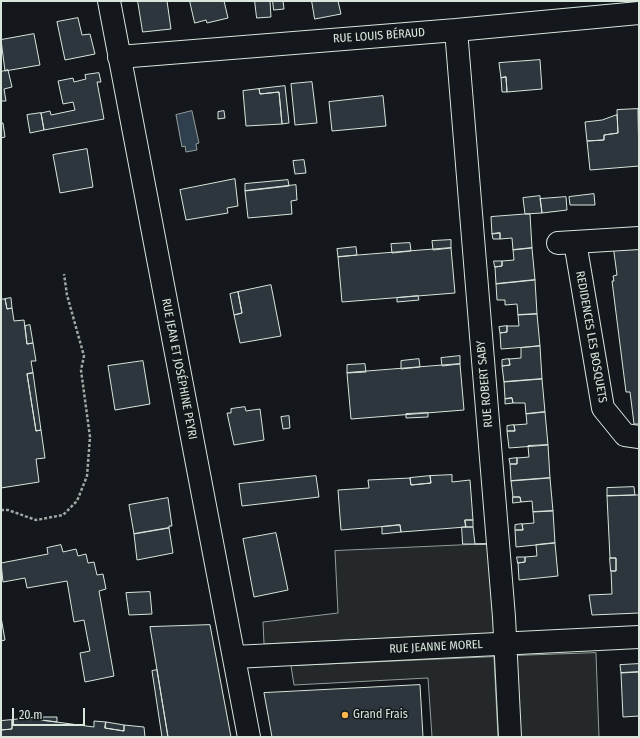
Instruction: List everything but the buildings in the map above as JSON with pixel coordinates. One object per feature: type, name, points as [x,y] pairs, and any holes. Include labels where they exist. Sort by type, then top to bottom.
[{"type":"street","name":"RUE JEAN ET JOSÉPHINE PEYRI","points":[[109,1],[249,737]]},
{"type":"street","name":"RUE LOUIS BÉRAUD","points":[[119,57],[456,30],[639,13]]},
{"type":"street","name":"RUE ROBERT SABY","points":[[456,30],[505,644],[510,737]]},
{"type":"street","name":"REDIDENCES LES BOSQUETS","points":[[639,238],[567,242],[603,408],[625,435],[639,437]]},
{"type":"street","name":"RUE JEANNE MOREL","points":[[234,657],[639,637]]},
{"type":"path","points":[[1,510],[8,510],[36,520],[63,515],[77,501],[87,476],[90,437],[81,370],[84,356],[67,294],[64,274]]},
{"type":"shaded area","points":[[489,544],[498,633],[264,644],[263,622],[338,613],[335,551]]},
{"type":"shaded area","points":[[596,653],[599,737],[517,737],[512,656]]},
{"type":"shaded area","points":[[494,657],[498,737],[432,737],[428,678],[294,685],[291,666]]},
{"type":"water","points":[[192,111],[199,143],[196,144],[197,150],[186,152],[185,146],[182,147],[176,115]]},
{"type":"place","name":"Grand Frais","points":[[345,715]]}]
